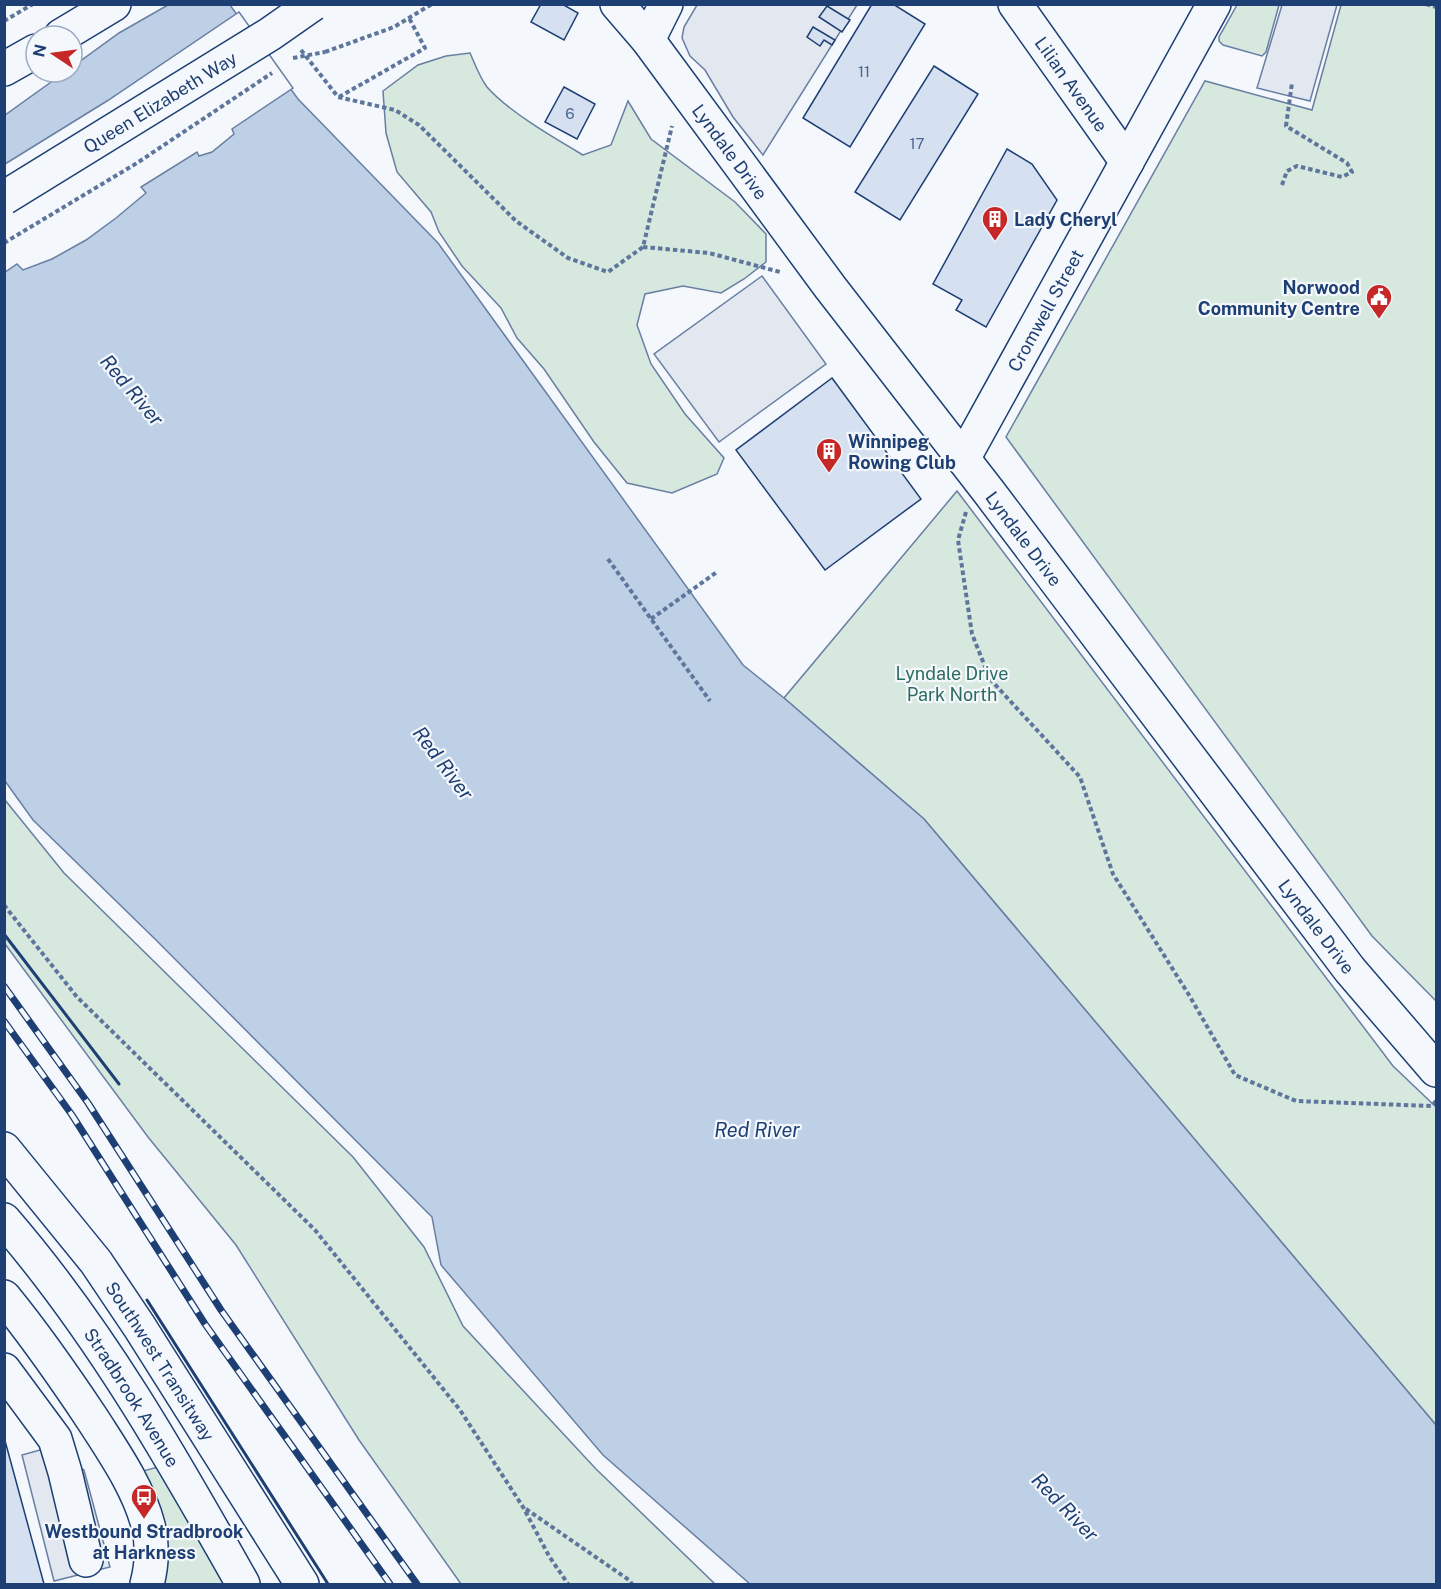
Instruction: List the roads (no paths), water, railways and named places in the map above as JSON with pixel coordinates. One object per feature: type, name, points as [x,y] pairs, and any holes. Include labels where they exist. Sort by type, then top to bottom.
[{"type":"main road","points":[[81,24],[114,4]]},
{"type":"main road","name":"Queen Elizabeth Way","points":[[4,198],[250,46],[313,4]]},
{"type":"main road","name":"Lyndale Drive","points":[[617,4],[648,40],[830,287],[989,492],[1350,970],[1437,1070]]},
{"type":"main road","points":[[648,40],[666,4]]},
{"type":"main road","name":"Lilian Avenue","points":[[1015,4],[1127,162]]},
{"type":"main road","name":"Cromwell Street","points":[[963,459],[1214,4]]},
{"type":"main road","points":[[4,69],[24,58]]},
{"type":"main road","name":"Southwest Transitway","points":[[4,1149],[96,1262],[302,1584]]},
{"type":"main road","name":"Stradbrook Avenue","points":[[4,1220],[55,1283],[116,1368],[174,1463],[243,1584]]},
{"type":"main road","points":[[5,1300],[69,1384],[109,1444],[138,1496],[151,1543],[151,1564],[147,1584]]},
{"type":"main road","points":[[4,1370],[55,1439],[86,1560]]},
{"type":"water","name":"Red River","points":[[4,5],[230,5],[298,99],[438,243],[743,665],[924,819],[1436,1425],[1436,1584],[750,1584],[603,1455],[441,1265],[432,1217],[33,820],[5,781]]},
{"type":"railway","points":[[4,986],[88,1103],[221,1310],[417,1584]]},
{"type":"railway","points":[[4,1021],[72,1115],[205,1324],[390,1584]]},
{"type":"place","name":"Lady Cheryl","points":[[995,242]]},
{"type":"place","name":"Norwood Community Centre","points":[[1379,320]]},
{"type":"place","name":"Winnipeg Rowing Club","points":[[829,474]]},
{"type":"place","name":"Westbound Stradbrook at Harkness","points":[[144,1520]]},
{"type":"park label","name":"Lyndale Drive Park North","points":[[952,683]]}]
